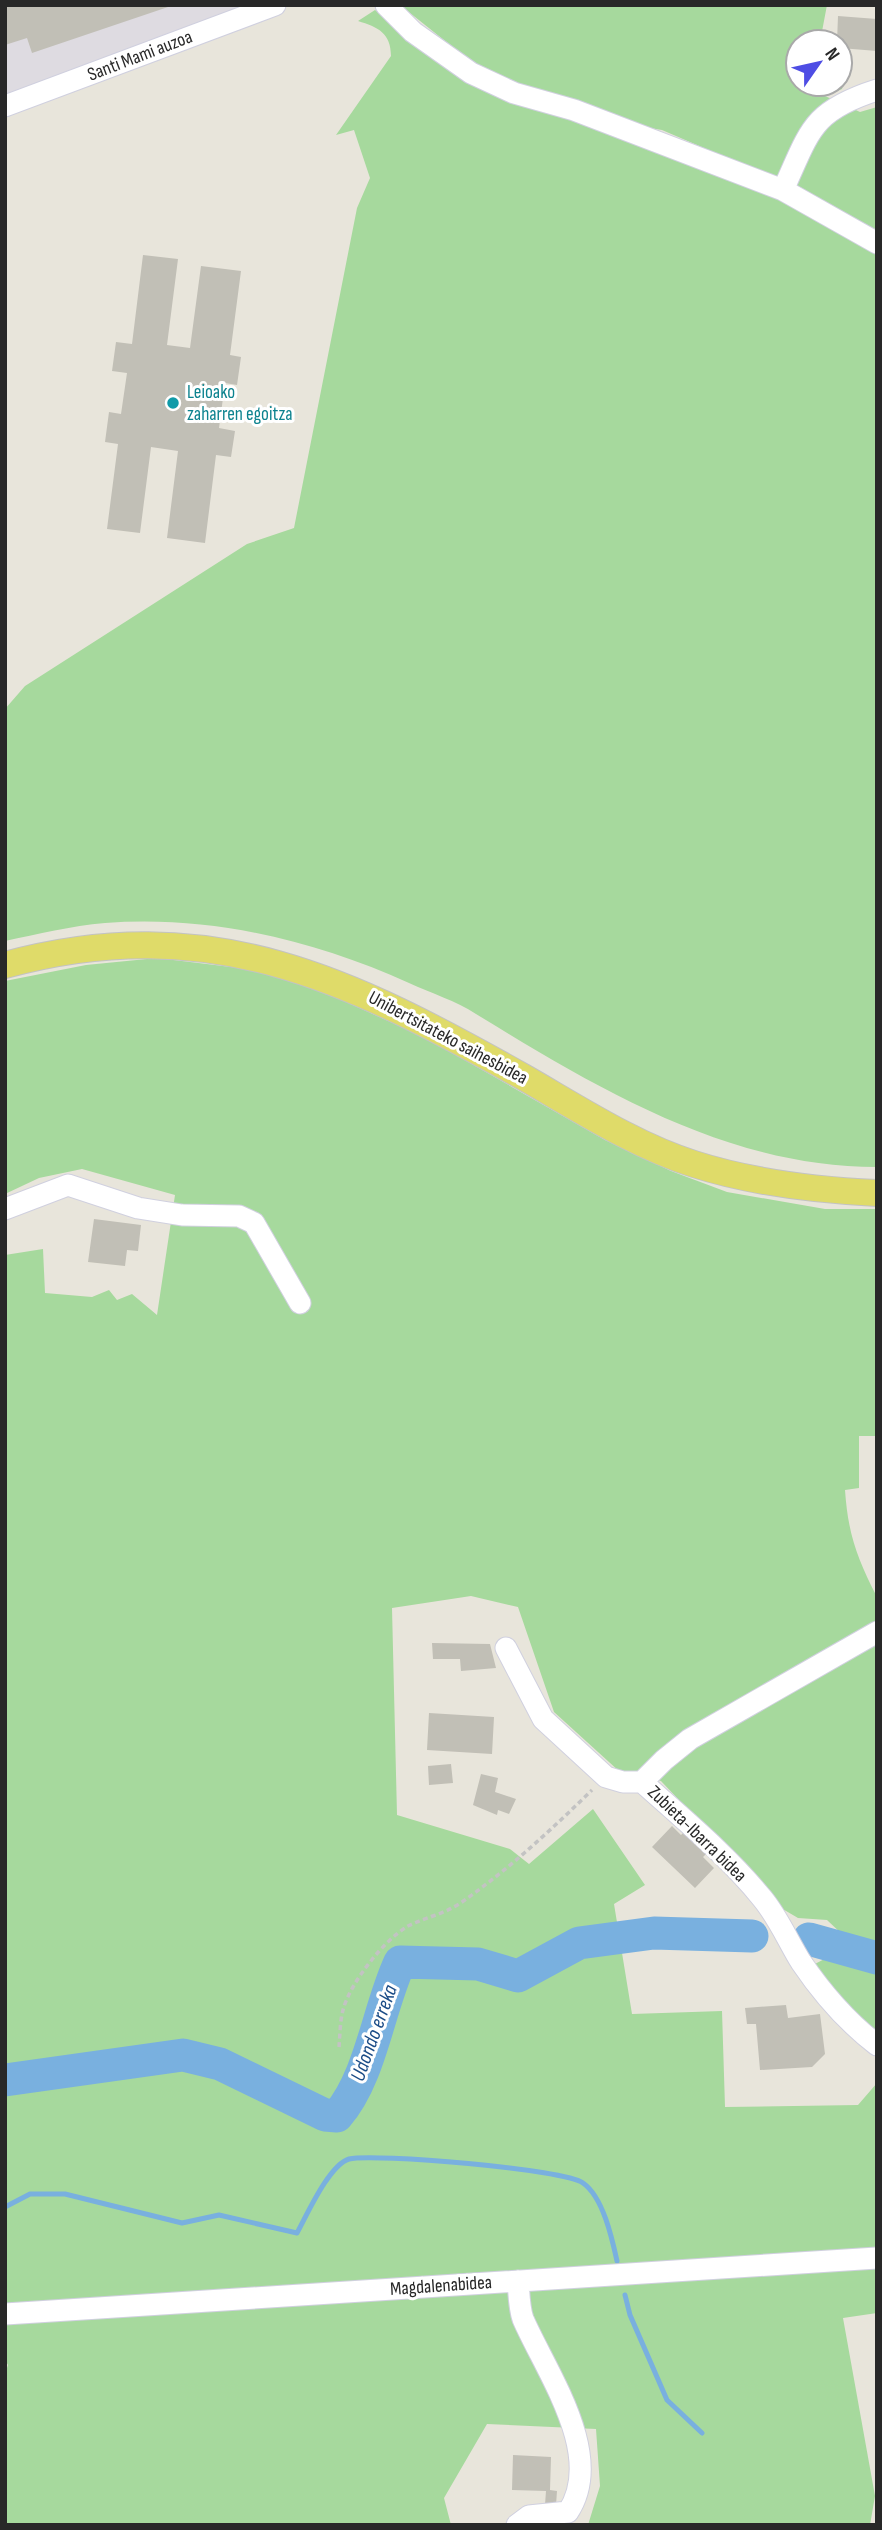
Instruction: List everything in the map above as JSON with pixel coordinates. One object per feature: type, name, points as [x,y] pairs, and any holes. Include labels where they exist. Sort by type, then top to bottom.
[{"type":"main road","name":"Unibertsitateko saihesbidea","points":[[5,949],[49,939],[102,932],[156,930],[246,940],[328,963],[397,994],[672,1139],[713,1154],[782,1170],[877,1177]]},
{"type":"main road","name":"Unibertsitateko saihesbidea","points":[[5,965],[70,950],[146,945],[231,952],[293,967],[429,1024],[616,1128],[693,1164],[756,1180],[831,1191],[877,1193]]},
{"type":"street","name":"Santi Mami auzoa","points":[[5,106],[275,5]]},
{"type":"street","points":[[386,5],[413,32],[471,73],[514,93],[574,110],[783,190],[877,243]]},
{"type":"street","points":[[783,190],[809,133],[831,108],[877,90]]},
{"type":"street","points":[[5,1209],[68,1185],[138,1208],[182,1215],[239,1216],[254,1223],[300,1303]]},
{"type":"street","points":[[642,1782],[663,1760],[690,1739],[877,1632]]},
{"type":"street","points":[[506,1648],[543,1719],[607,1777]]},
{"type":"street","name":"Zubieta-Ibarra bidea","points":[[607,1777],[623,1782],[642,1782],[699,1832],[763,1899],[824,1992],[855,2028],[877,2045]]},
{"type":"street","name":"Magdalenabidea","points":[[5,2314],[877,2258]]},
{"type":"street","points":[[517,2525],[529,2516],[568,2512],[577,2498],[580,2470],[577,2444],[557,2386],[522,2316],[518,2281]]},
{"type":"path","points":[[339,2047],[343,2008],[373,1958],[410,1925],[431,1920],[489,1882],[607,1777]]},
{"type":"shaded area","points":[[5,5],[257,5],[5,99]]},
{"type":"green space","points":[[400,5],[827,5],[823,28],[784,28],[784,98],[829,98],[860,112],[877,107],[877,233],[797,188],[662,130],[626,124],[479,68]]},
{"type":"green space","points":[[375,10],[426,50],[776,195],[877,251],[877,1167],[822,1164],[769,1154],[667,1119],[570,1070],[452,1001],[373,968],[299,943],[222,927],[144,922],[80,926],[5,941],[5,709],[25,686],[247,544],[294,528],[357,208],[370,178],[354,130],[336,135],[391,56],[386,36],[372,26],[358,21]]},
{"type":"green space","points":[[157,958],[282,973],[426,1038],[605,1140],[671,1171],[727,1192],[825,1209],[877,1209],[877,1436],[859,1436],[859,1488],[845,1490],[848,1520],[855,1545],[877,1597],[877,2034],[853,2015],[813,1965],[832,1955],[844,1936],[827,1920],[798,1918],[781,1908],[661,1781],[620,1772],[554,1712],[518,1607],[471,1596],[392,1608],[397,1815],[510,1849],[529,1864],[593,1809],[645,1885],[614,1904],[632,2014],[722,2011],[725,2107],[858,2105],[877,2083],[877,2313],[843,2318],[875,2496],[870,2525],[588,2525],[600,2486],[596,2429],[487,2424],[444,2498],[451,2525],[5,2525],[5,2374],[8,2365],[5,2360],[5,1255],[43,1249],[45,1293],[92,1297],[109,1290],[117,1300],[132,1294],[157,1315],[175,1195],[82,1169],[39,1178],[5,1194],[5,981],[86,965]]},
{"type":"building","points":[[5,5],[171,6],[32,53],[27,38],[5,45]]},
{"type":"building","points":[[838,16],[877,19],[877,51],[854,49],[854,28],[838,28]]},
{"type":"building","name":"Leioako zaharren egoitza","points":[[143,255],[178,259],[167,345],[190,348],[201,266],[241,271],[230,355],[241,357],[237,385],[225,383],[219,428],[235,431],[231,457],[216,455],[205,543],[167,538],[178,451],[151,447],[140,533],[107,529],[118,444],[105,442],[109,412],[121,414],[127,373],[112,371],[116,342],[132,344]]},
{"type":"building","points":[[94,1219],[141,1225],[138,1251],[127,1250],[125,1266],[88,1262]]},
{"type":"building","points":[[432,1643],[490,1644],[496,1668],[461,1671],[460,1659],[433,1659]]},
{"type":"building","points":[[429,1713],[494,1717],[492,1754],[427,1750]]},
{"type":"building","points":[[451,1764],[453,1783],[429,1785],[428,1766]]},
{"type":"building","points":[[481,1774],[498,1778],[495,1792],[516,1799],[509,1814],[498,1810],[497,1815],[473,1805]]},
{"type":"building","points":[[672,1826],[681,1835],[685,1831],[708,1852],[703,1857],[714,1868],[695,1888],[652,1847]]},
{"type":"building","points":[[786,2005],[788,2018],[820,2014],[825,2054],[812,2067],[760,2070],[756,2024],[747,2024],[745,2008]]},
{"type":"building","points":[[513,2455],[551,2457],[550,2490],[557,2491],[556,2505],[545,2505],[546,2491],[512,2490]]},
{"type":"waterway","name":"Udondo erreka","points":[[5,2080],[183,2055],[220,2064],[325,2115],[337,2116],[349,2100],[366,2063],[400,1962],[478,1964],[518,1976],[579,1943],[654,1933],[752,1936]]},
{"type":"waterway","name":"Udondo erreka","points":[[809,1939],[877,1958]]},
{"type":"waterway","points":[[5,2207],[30,2194],[65,2194],[182,2223],[219,2215],[297,2233],[326,2180],[341,2163],[349,2159],[393,2158],[468,2163],[542,2172],[583,2183],[590,2189],[601,2208],[617,2261]]},
{"type":"waterway","points":[[625,2295],[630,2315],[667,2400],[702,2433]]},
{"type":"place","name":"Leioako zaharren egoitza","points":[[173,403]]}]
